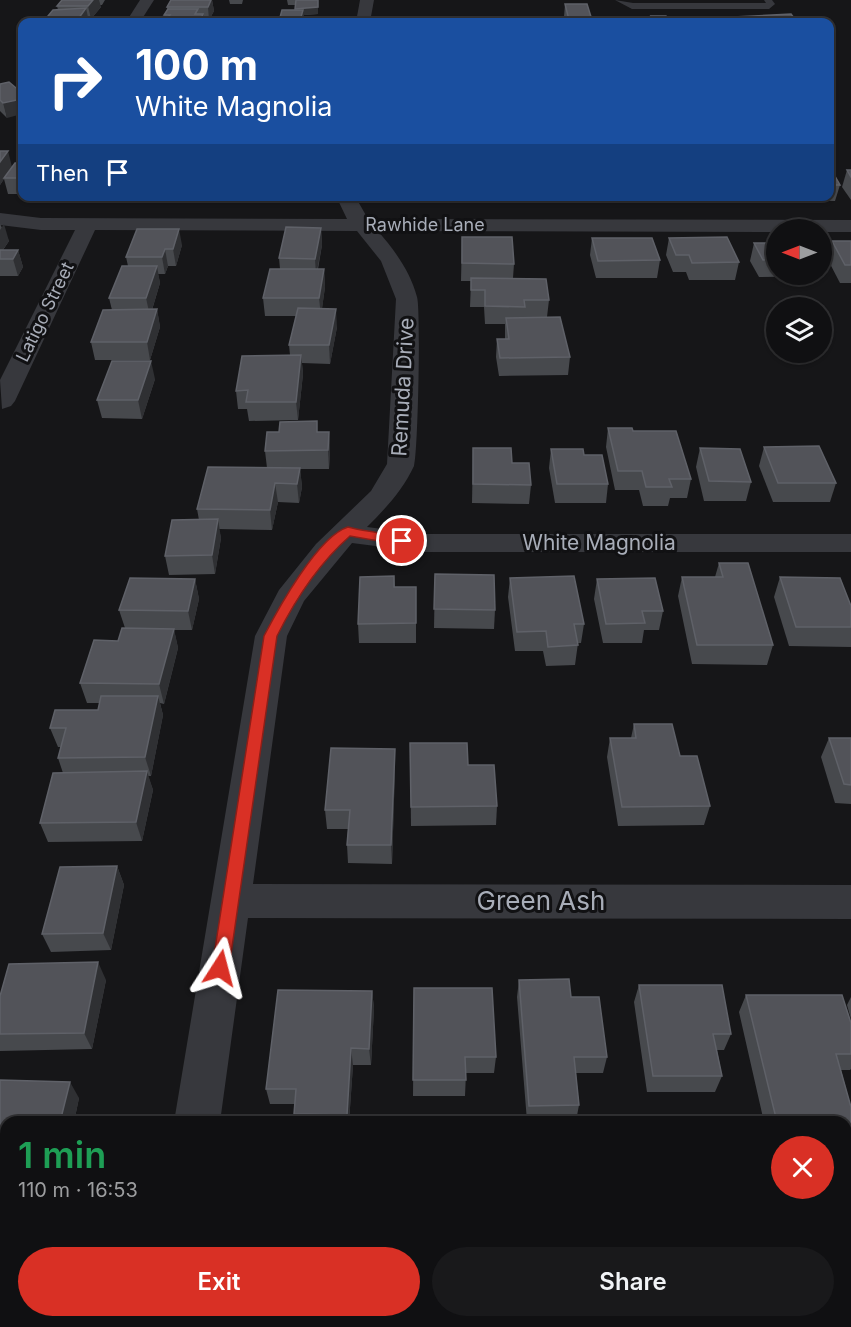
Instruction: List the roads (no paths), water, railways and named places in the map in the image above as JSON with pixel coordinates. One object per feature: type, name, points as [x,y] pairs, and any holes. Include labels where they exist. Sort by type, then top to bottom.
[{"type":"street","points":[[136,18],[147,0]]},
{"type":"street","points":[[364,18],[367,0]]},
{"type":"street","name":"Remuda Drive","points":[[198,1116],[271,636],[290,597],[326,551],[382,496],[401,464],[404,439],[407,298],[391,260],[354,214],[348,201]]},
{"type":"street","name":"Rawhide Lane","points":[[0,219],[41,224],[851,226]]},
{"type":"street","name":"Latigo Street","points":[[2,401],[88,224]]},
{"type":"street","name":"White Magnolia","points":[[348,531],[362,536],[422,543],[851,543]]},
{"type":"street","name":"Green Ash","points":[[230,901],[851,902]]},
{"type":"lane","points":[[619,0],[632,6],[769,6],[768,0]]}]
